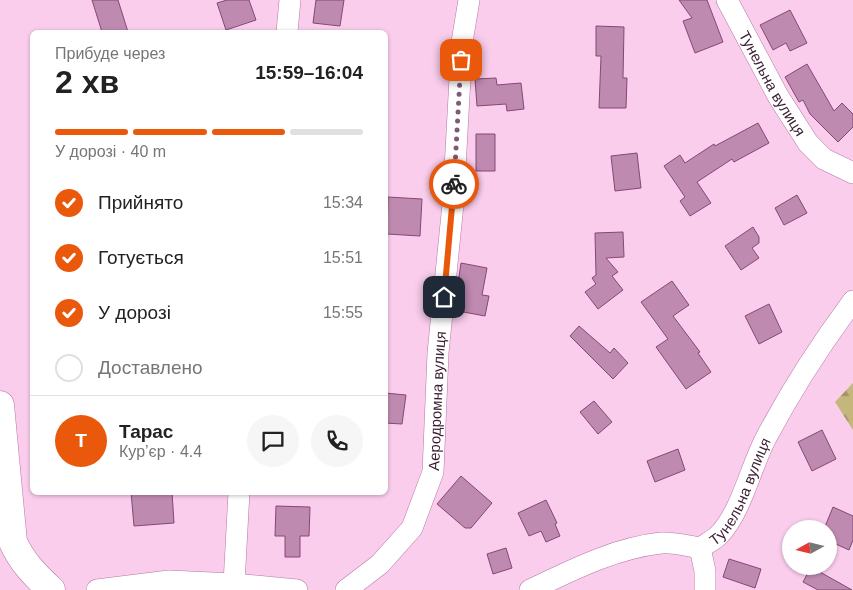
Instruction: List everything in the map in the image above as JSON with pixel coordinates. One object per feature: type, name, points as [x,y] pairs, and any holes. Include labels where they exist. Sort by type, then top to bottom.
[{"type":"main road","points":[[0,405],[13,542],[19,556],[28,568],[51,590]]},
{"type":"street","points":[[287,30],[290,0]]},
{"type":"street","name":"Аеродромна вулиця","points":[[346,590],[380,564],[412,528],[433,472],[438,353],[452,204],[462,42],[469,0]]},
{"type":"street","name":"Тунельна вулиця","points":[[727,0],[778,96],[808,143],[824,159],[853,173]]},
{"type":"street","name":"Тунельна вулиця","points":[[530,590],[581,566],[618,552],[663,543],[700,548],[719,536],[743,493],[775,421],[799,379],[853,301]]},
{"type":"street","points":[[234,584],[239,495]]},
{"type":"street","points":[[700,548],[705,570],[705,590]]},
{"type":"street","points":[[97,590],[169,581],[234,584],[297,590]]},
{"type":"green space","points":[[853,383],[853,430],[835,402]]},
{"type":"building","points":[[92,0],[118,0],[127,30],[101,30]]},
{"type":"building","points":[[227,0],[249,0],[256,20],[226,30],[217,3]]},
{"type":"building","points":[[316,0],[344,0],[340,26],[313,23]]},
{"type":"building","points":[[679,0],[707,0],[723,42],[695,53],[683,21],[692,18]]},
{"type":"building","points":[[790,10],[807,43],[790,51],[786,43],[773,50],[760,25]]},
{"type":"building","points":[[596,26],[624,27],[623,78],[627,78],[626,108],[599,108],[601,56],[596,56]]},
{"type":"building","points":[[807,64],[834,111],[842,103],[853,114],[853,127],[838,142],[810,114],[803,100],[799,102],[785,77]]},
{"type":"building","points":[[496,78],[497,85],[521,83],[524,109],[507,111],[506,104],[477,106],[475,79]]},
{"type":"building","points":[[758,123],[769,143],[734,162],[732,159],[697,182],[711,203],[690,216],[680,201],[685,197],[664,166],[680,155],[685,163],[714,144],[715,146]]},
{"type":"building","points":[[476,134],[495,134],[495,171],[476,171]]},
{"type":"building","points":[[637,153],[641,188],[615,191],[611,156]]},
{"type":"building","points":[[797,195],[807,213],[784,225],[775,208]]},
{"type":"building","points":[[388,197],[422,199],[420,236],[388,234]]},
{"type":"building","points":[[753,227],[759,237],[759,243],[752,248],[759,258],[741,270],[725,246]]},
{"type":"building","points":[[623,232],[624,257],[606,258],[618,272],[612,276],[623,290],[598,309],[585,292],[596,284],[592,278],[596,275],[595,233]]},
{"type":"building","points":[[461,263],[487,268],[482,295],[489,296],[485,316],[458,311],[459,305],[455,304]]},
{"type":"building","points":[[672,281],[689,305],[673,316],[700,352],[698,353],[711,372],[686,389],[656,347],[668,339],[641,302]]},
{"type":"building","points":[[769,304],[782,332],[759,344],[745,316]]},
{"type":"building","points":[[579,326],[610,353],[614,348],[628,363],[613,379],[570,336]]},
{"type":"building","points":[[388,393],[406,395],[402,424],[388,423]]},
{"type":"building","points":[[594,401],[612,422],[598,434],[580,412]]},
{"type":"building","points":[[822,430],[836,459],[812,471],[798,442]]},
{"type":"building","points":[[678,449],[685,470],[655,482],[647,461]]},
{"type":"building","points":[[461,476],[492,503],[471,528],[465,528],[437,504]]},
{"type":"building","points":[[131,495],[172,495],[174,523],[134,526]]},
{"type":"building","points":[[546,500],[557,523],[555,524],[560,536],[546,542],[541,531],[529,536],[518,513]]},
{"type":"building","points":[[276,506],[310,507],[309,536],[300,536],[300,557],[285,557],[285,536],[275,536]]},
{"type":"building","points":[[833,507],[853,516],[853,540],[849,550],[838,545],[838,520],[828,520]]},
{"type":"building","points":[[506,548],[512,568],[493,574],[487,554]]},
{"type":"building","points":[[729,559],[761,569],[755,588],[723,577]]},
{"type":"building","points":[[807,575],[825,575],[852,590],[818,590],[803,582]]},
{"type":"way so far","points":[[454,184],[461,60]]},
{"type":"route","points":[[444,297],[454,184]]}]
